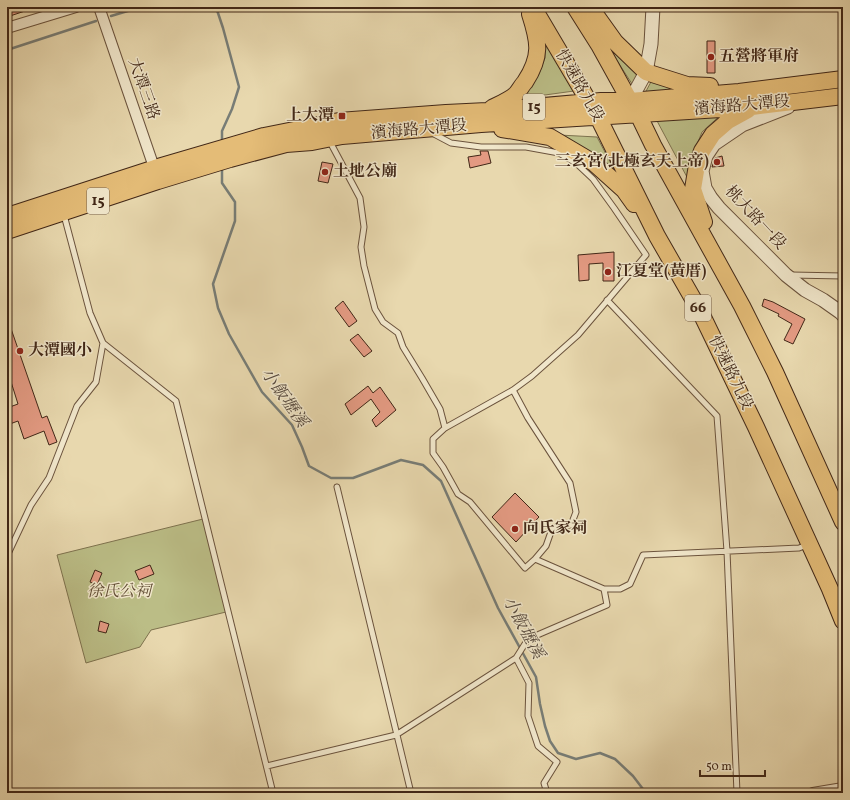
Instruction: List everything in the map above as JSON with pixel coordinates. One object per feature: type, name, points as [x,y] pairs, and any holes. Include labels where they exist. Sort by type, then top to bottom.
[{"type":"main road","points":[[484,118],[516,94],[531,73],[536,60],[538,46],[528,7]]},
{"type":"main road","name":"快速路九段","points":[[533,7],[590,102],[657,236],[703,318],[756,427],[843,621]]},
{"type":"main road","name":"66","points":[[575,7],[599,45],[742,306],[775,372],[843,522]]},
{"type":"main road","points":[[590,7],[615,42],[646,72],[687,85],[711,86],[739,92]]},
{"type":"main road","name":"濱海路大潭段","points":[[327,131],[338,121],[438,113],[484,118],[598,117],[634,108],[739,92],[843,80]]},
{"type":"main road","name":"濱海路大潭段","points":[[7,216],[229,153],[264,136],[327,131],[342,136],[424,129],[484,118],[590,102],[616,101],[634,108],[752,107],[843,96]]},
{"type":"main road","points":[[713,253],[694,189],[697,165],[702,152],[713,134],[728,121],[752,107]]},
{"type":"main road","points":[[484,118],[550,137],[594,163],[624,190],[657,236]]},
{"type":"main road","name":"濱海路大潭段","points":[[7,231],[63,213],[156,174]]},
{"type":"street","points":[[7,28],[76,7]]},
{"type":"street","name":"大潭三路","points":[[99,7],[156,174]]},
{"type":"street","points":[[634,108],[646,72],[651,44],[653,7]]},
{"type":"street","name":"桃大路一段","points":[[805,100],[742,125],[725,135],[714,144],[706,156],[702,171],[705,188],[715,203],[786,275],[805,290],[823,300],[843,315]]},
{"type":"street","points":[[813,793],[843,788]]},
{"type":"lane","points":[[424,129],[451,143],[481,147],[526,147],[559,153],[576,163],[593,179],[646,255],[578,335],[532,376],[513,390],[445,428],[433,439],[433,453],[443,467],[458,494],[470,502],[525,568],[546,546],[552,529],[560,525],[571,525],[576,512],[570,483],[528,418],[513,390]]},
{"type":"lane","points":[[327,131],[360,198],[364,227],[361,247],[364,266],[375,309],[383,322],[398,333],[403,347],[440,409],[445,428]]},
{"type":"lane","points":[[63,213],[90,313],[103,342],[176,401],[273,793]]},
{"type":"lane","points":[[786,275],[843,276]]},
{"type":"lane","points":[[607,300],[717,416],[727,551],[737,793]]},
{"type":"lane","points":[[7,556],[31,505],[49,478],[77,406],[96,382],[103,342]]},
{"type":"lane","points":[[337,487],[411,793]]},
{"type":"lane","points":[[535,559],[604,589],[620,589],[630,584],[643,555],[799,548],[809,544]]},
{"type":"lane","points":[[267,766],[396,735],[516,658],[528,639],[607,605],[604,589]]},
{"type":"lane","points":[[516,658],[529,683],[528,716],[538,746],[557,762],[544,784],[547,793]]},
{"type":"green space","points":[[587,14],[639,71],[634,87]]},
{"type":"green space","points":[[545,43],[574,91],[523,98],[539,74],[545,58]]},
{"type":"green space","points":[[652,80],[683,89],[645,93]]},
{"type":"green space","points":[[726,110],[702,132],[692,157],[688,179],[656,119]]},
{"type":"green space","points":[[559,135],[597,137],[617,175]]},
{"type":"green space","name":"徐氏公祠","points":[[203,519],[226,612],[151,630],[140,647],[86,663],[57,555]]},
{"type":"building","points":[[7,7],[34,7],[34,8],[7,17]]},
{"type":"building","name":"五營將軍府","points":[[707,41],[715,41],[715,73],[707,73]]},
{"type":"building","points":[[480,151],[488,151],[491,163],[470,168],[468,157],[481,155]]},
{"type":"building","name":"三玄宮(北極玄天上帝)","points":[[722,156],[724,166],[712,167],[715,158]]},
{"type":"building","name":"土地公廟","points":[[322,162],[333,164],[328,183],[318,181]]},
{"type":"building","name":"江夏堂(黃厝)","points":[[614,252],[614,281],[603,281],[603,263],[589,264],[589,280],[579,281],[578,255]]},
{"type":"building","points":[[764,299],[773,302],[805,319],[793,344],[784,340],[792,324],[778,316],[779,314],[762,306]]},
{"type":"building","points":[[343,301],[357,321],[349,327],[335,308]]},
{"type":"building","points":[[7,320],[42,418],[47,416],[57,442],[49,445],[44,431],[24,439],[18,421],[7,425],[7,408],[18,404],[7,369]]},
{"type":"building","points":[[358,334],[372,351],[364,357],[350,340]]},
{"type":"building","points":[[368,386],[373,393],[380,387],[396,410],[376,427],[372,420],[380,412],[371,399],[351,415],[345,404]]},
{"type":"building","name":"向氏家祠","points":[[515,493],[539,517],[516,542],[492,517]]},
{"type":"building","points":[[150,565],[154,574],[139,580],[135,571]]},
{"type":"building","points":[[95,570],[102,573],[97,585],[90,582]]},
{"type":"building","points":[[100,621],[109,624],[106,633],[98,631]]},
{"type":"waterway","name":"小飯壢溪","points":[[111,16],[141,7]]},
{"type":"waterway","name":"小飯壢溪","points":[[216,7],[239,87],[232,109],[222,131],[222,143]]},
{"type":"waterway","name":"小飯壢溪","points":[[7,50],[96,21]]},
{"type":"waterway","name":"小飯壢溪","points":[[222,166],[222,183],[235,202],[235,221],[213,284],[218,308],[229,334],[262,392],[292,425],[309,466],[331,478],[353,478],[401,460],[423,465],[441,481],[498,608],[536,677],[540,704],[550,741],[558,753],[576,759],[600,753],[615,759],[633,776],[646,793]]},
{"type":"place","name":"五營將軍府","points":[[711,57]]},
{"type":"place","name":"上大潭","points":[[342,116]]},
{"type":"place","name":"三玄宮(北極玄天上帝)","points":[[717,162]]},
{"type":"place","name":"土地公廟","points":[[325,172]]},
{"type":"place","name":"江夏堂(黃厝)","points":[[608,272]]},
{"type":"place","name":"大潭國小","points":[[20,351]]},
{"type":"place","name":"向氏家祠","points":[[515,529]]}]
